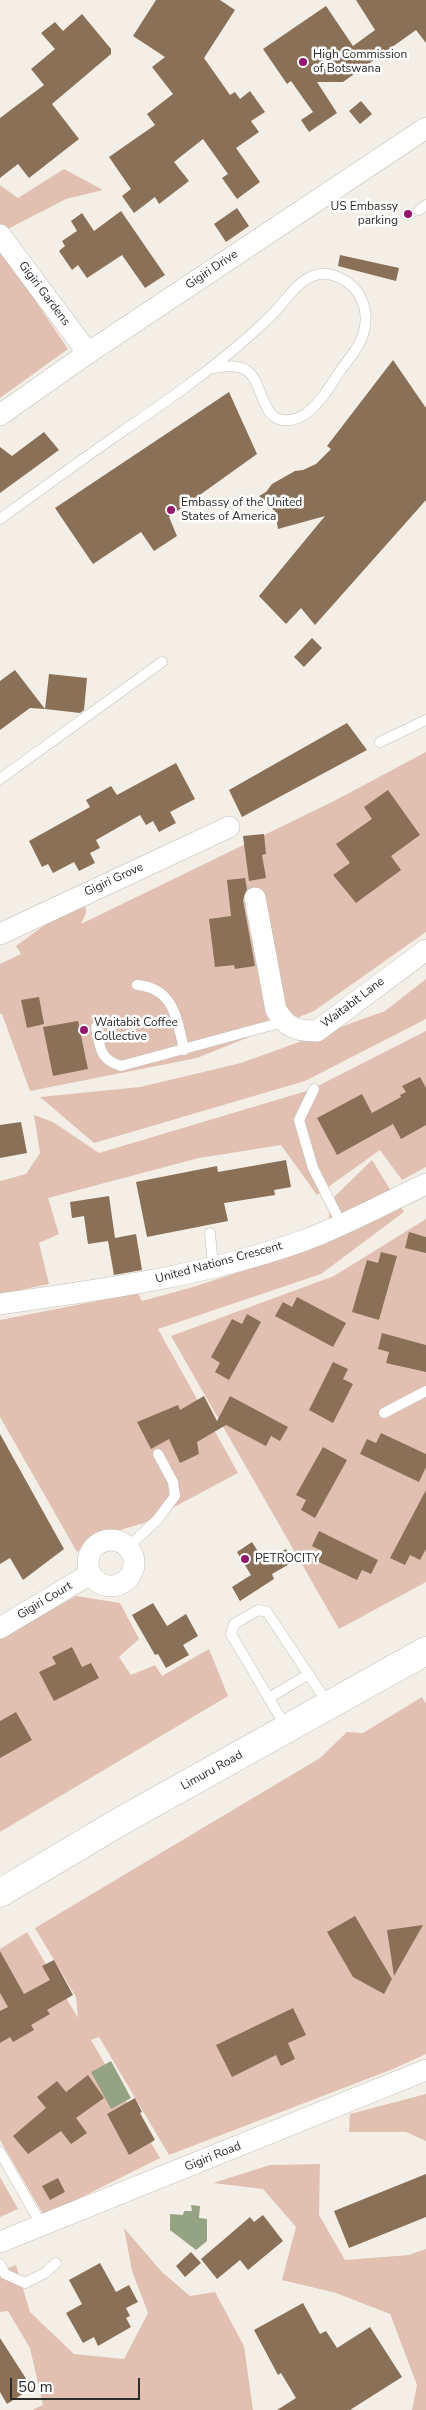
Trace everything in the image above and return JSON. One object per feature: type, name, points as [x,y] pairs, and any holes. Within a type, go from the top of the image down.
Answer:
[{"type":"main road","name":"Limuru Road","points":[[0,1893],[121,1821],[426,1651]]},
{"type":"street","name":"Gigiri Drive","points":[[0,414],[88,353],[426,128]]},
{"type":"street","name":"Gigiri Gardens","points":[[0,235],[88,353]]},
{"type":"street","name":"Gigiri Grove","points":[[0,934],[229,827]]},
{"type":"street","points":[[255,898],[276,1010],[283,1022]]},
{"type":"street","name":"Waitabit Lane","points":[[283,1022],[300,1031],[317,1030],[426,950]]},
{"type":"street","name":"United Nations Crescent","points":[[0,1304],[126,1286],[213,1266],[302,1241],[426,1184]]},
{"type":"street","points":[[102,1541],[122,1542],[128,1547],[134,1557],[135,1567],[131,1576],[124,1583],[115,1587],[105,1587],[96,1582],[90,1574],[87,1565],[89,1555],[94,1547],[102,1541]]},
{"type":"street","name":"Gigiri Court","points":[[0,1628],[90,1574]]},
{"type":"street","name":"Gigiri Road","points":[[0,2242],[426,2070]]},
{"type":"lane","points":[[0,520],[213,368],[279,308],[294,288],[310,276],[327,273],[338,277],[361,294],[364,306],[364,324],[361,340],[332,384],[314,406],[302,416],[290,420],[279,419],[267,410],[260,388],[246,370],[234,366],[213,368]]},
{"type":"lane","points":[[0,778],[162,662]]},
{"type":"lane","points":[[380,742],[426,720]]},
{"type":"lane","points":[[137,985],[151,986],[161,991],[176,1014],[184,1050]]},
{"type":"lane","points":[[96,1027],[102,1053],[110,1062],[121,1066],[283,1022]]},
{"type":"lane","points":[[314,1090],[298,1120],[313,1168],[341,1223]]},
{"type":"lane","points":[[210,1233],[213,1266]]},
{"type":"lane","points":[[384,1413],[426,1391]]},
{"type":"lane","points":[[128,1547],[157,1520],[175,1496],[173,1482],[158,1454]]},
{"type":"lane","points":[[287,1730],[231,1634],[234,1624],[258,1610],[268,1612],[330,1705]]},
{"type":"lane","points":[[268,1698],[309,1674]]},
{"type":"lane","points":[[0,2152],[42,2226]]},
{"type":"lane","points":[[0,2264],[4,2274],[25,2283],[45,2273],[56,2263]]},
{"type":"shaded area","points":[[64,169],[103,190],[66,199],[0,233],[0,185],[18,198]]},
{"type":"shaded area","points":[[0,248],[68,349],[0,398]]},
{"type":"shaded area","points":[[426,752],[426,932],[314,1011],[197,1058],[30,1091],[2,1014],[0,1014],[0,964],[21,954],[16,946],[50,921],[85,903],[86,913],[81,924],[334,801]]},
{"type":"shaded area","points":[[426,979],[426,1019],[305,1081],[94,1143],[40,1097],[140,1087],[241,1063],[385,1011]]},
{"type":"shaded area","points":[[426,1031],[426,1167],[402,1180],[380,1150],[317,1195],[281,1145],[199,1158],[48,1198],[59,1234],[39,1243],[49,1284],[0,1294],[0,1181],[26,1174],[40,1153],[34,1115],[53,1122],[99,1153],[310,1090]]},
{"type":"shaded area","points":[[372,1160],[404,1212],[321,1274],[158,1329],[238,1473],[144,1523],[93,1538],[77,1552],[0,1417],[0,1320],[138,1293],[142,1301],[193,1287],[328,1243],[330,1201]]},
{"type":"shaded area","points":[[426,1219],[426,1582],[339,1629],[171,1336],[334,1276]]},
{"type":"shaded area","points":[[76,1596],[120,1603],[139,1639],[119,1657],[131,1675],[155,1665],[162,1676],[209,1649],[228,1696],[0,1832],[0,1639]]},
{"type":"shaded area","points":[[422,1697],[426,1704],[426,2054],[393,2069],[169,2155],[99,2037],[91,2040],[160,2158],[44,2216],[0,2140],[0,1949],[27,1932],[78,2018],[76,1997],[35,1928],[320,1758],[347,1732],[363,1733]]},
{"type":"shaded area","points":[[111,2061],[131,2098],[111,2109],[91,2072]]},
{"type":"shaded area","points":[[426,2094],[426,2141],[406,2132],[349,2132],[350,2114]]},
{"type":"shaded area","points":[[320,2164],[319,2215],[345,2260],[409,2255],[426,2249],[426,2410],[412,2410],[417,2385],[390,2314],[336,2293],[282,2280],[296,2227],[263,2189],[213,2183],[270,2165]]},
{"type":"shaded area","points":[[0,2177],[18,2209],[0,2217]]},
{"type":"shaded area","points":[[191,2205],[200,2206],[199,2218],[207,2219],[207,2241],[196,2250],[170,2230],[170,2214],[183,2215],[184,2211],[192,2211]]},
{"type":"shaded area","points":[[124,2228],[162,2272],[190,2296],[215,2292],[244,2346],[253,2410],[32,2410],[43,2405],[30,2348],[8,2311],[0,2312],[0,2271],[16,2265],[30,2312],[74,2354],[124,2359],[148,2313],[132,2271]]},
{"type":"building","points":[[156,0],[220,0],[235,10],[204,58],[230,95],[235,92],[240,99],[250,91],[265,112],[251,121],[259,132],[236,148],[260,182],[237,199],[222,178],[228,174],[203,139],[174,162],[189,181],[159,204],[155,197],[134,213],[122,196],[131,189],[109,157],[155,125],[147,114],[173,94],[152,67],[165,57],[133,36]]},
{"type":"building","points":[[356,0],[426,0],[426,43],[416,30],[343,82],[317,82],[337,113],[309,132],[301,120],[313,112],[291,81],[287,84],[263,49],[326,6],[353,46],[375,30]]},
{"type":"building","points":[[82,14],[111,49],[111,54],[52,104],[79,139],[29,178],[18,164],[0,178],[0,118],[44,85],[31,69],[55,49],[41,33],[55,22],[63,31]]},
{"type":"building","points":[[361,101],[372,114],[360,124],[349,111]]},
{"type":"building","points":[[237,208],[249,226],[226,242],[214,224]]},
{"type":"building","points":[[121,211],[165,275],[145,288],[122,255],[87,278],[78,265],[72,270],[59,251],[65,246],[62,241],[77,231],[71,221],[82,213],[94,231]]},
{"type":"building","points":[[340,255],[399,268],[396,281],[338,266]]},
{"type":"building","points":[[393,360],[426,408],[426,500],[315,625],[301,608],[286,624],[259,596],[325,516],[278,529],[275,511],[259,496],[266,492],[272,484],[295,471],[303,470],[316,464],[331,449],[327,446]]},
{"type":"building","points":[[229,392],[257,454],[169,517],[177,536],[154,551],[141,532],[93,564],[55,508]]},
{"type":"building","points":[[44,432],[59,450],[0,493],[0,447],[12,456]]},
{"type":"building","points":[[312,638],[322,648],[304,667],[294,657]]},
{"type":"building","points":[[15,670],[45,709],[30,708],[0,730],[0,681]]},
{"type":"building","points":[[49,674],[87,678],[84,710],[80,713],[45,709]]},
{"type":"building","points":[[347,723],[367,750],[242,817],[229,790]]},
{"type":"building","points":[[176,763],[195,799],[170,812],[176,823],[159,832],[153,821],[146,825],[140,815],[96,840],[100,848],[90,853],[95,863],[79,871],[74,862],[53,873],[48,864],[42,867],[29,841],[90,807],[86,800],[111,786],[117,795]]},
{"type":"building","points":[[388,790],[420,835],[391,856],[401,870],[356,903],[333,875],[350,863],[336,844],[372,819],[364,807]]},
{"type":"building","points":[[264,834],[266,854],[262,855],[266,878],[249,881],[243,836]]},
{"type":"building","points":[[245,878],[247,889],[243,900],[255,966],[235,969],[234,965],[215,967],[209,919],[231,916],[227,880]]},
{"type":"building","points":[[39,997],[44,1024],[27,1028],[21,1000]]},
{"type":"building","points":[[78,1021],[88,1069],[53,1076],[43,1027]]},
{"type":"building","points":[[420,1077],[426,1088],[426,1125],[401,1139],[393,1124],[337,1155],[317,1118],[362,1094],[372,1113],[401,1097],[400,1095],[406,1092],[402,1086]]},
{"type":"building","points":[[21,1122],[27,1153],[0,1158],[0,1125]]},
{"type":"building","points":[[286,1160],[291,1187],[274,1190],[275,1195],[224,1203],[228,1221],[147,1237],[136,1182],[217,1166],[218,1172]]},
{"type":"building","points":[[109,1196],[115,1238],[136,1234],[142,1270],[114,1275],[108,1241],[88,1244],[84,1216],[72,1218],[70,1202]]},
{"type":"building","points":[[409,1232],[426,1237],[426,1253],[405,1248]]},
{"type":"building","points":[[381,1252],[397,1256],[379,1320],[352,1312],[367,1260],[378,1263]]},
{"type":"building","points":[[297,1297],[346,1323],[333,1347],[275,1316],[283,1302],[292,1307]]},
{"type":"building","points":[[247,1314],[261,1322],[229,1380],[215,1372],[220,1363],[211,1357],[232,1319],[242,1324]]},
{"type":"building","points":[[382,1333],[426,1345],[426,1372],[386,1363],[389,1352],[378,1349]]},
{"type":"building","points":[[333,1362],[348,1369],[343,1379],[353,1384],[333,1423],[309,1410]]},
{"type":"building","points":[[204,1396],[217,1421],[230,1396],[288,1427],[280,1441],[271,1436],[266,1446],[226,1425],[197,1442],[199,1454],[180,1463],[169,1439],[151,1449],[137,1422],[178,1405],[180,1410]]},
{"type":"building","points":[[381,1433],[426,1454],[426,1467],[419,1482],[360,1454],[367,1439],[376,1443]]},
{"type":"building","points":[[0,1434],[64,1549],[23,1580],[10,1558],[0,1564]]},
{"type":"building","points":[[323,1447],[347,1460],[315,1518],[301,1510],[306,1500],[296,1495]]},
{"type":"building","points":[[426,1490],[426,1549],[420,1560],[410,1555],[405,1565],[390,1558]]},
{"type":"building","points":[[319,1531],[378,1560],[371,1574],[362,1570],[357,1580],[317,1561],[322,1551],[312,1546]]},
{"type":"building","points":[[252,1542],[264,1561],[286,1549],[293,1562],[272,1574],[274,1579],[240,1601],[232,1587],[251,1575],[237,1552]]},
{"type":"building","points":[[153,1603],[167,1626],[186,1614],[198,1636],[183,1645],[189,1655],[166,1668],[158,1654],[155,1655],[132,1615]]},
{"type":"building","points":[[72,1647],[82,1667],[91,1663],[99,1678],[54,1701],[39,1672],[56,1664],[52,1657]]},
{"type":"building","points":[[16,1712],[32,1740],[0,1758],[0,1721]]},
{"type":"building","points":[[355,1916],[392,1979],[384,1994],[353,1977],[327,1932]]},
{"type":"building","points":[[423,1925],[394,1976],[387,1930]]},
{"type":"building","points":[[0,1951],[24,1994],[50,1980],[42,1966],[54,1960],[73,1995],[47,2010],[50,2014],[31,2025],[34,2030],[13,2042],[10,2037],[0,2043],[0,2011],[8,2007],[0,1993]]},
{"type":"building","points":[[293,2008],[306,2035],[288,2043],[295,2059],[281,2066],[276,2055],[232,2077],[216,2045]]},
{"type":"building","points":[[88,2075],[104,2098],[76,2118],[87,2133],[71,2144],[61,2131],[28,2154],[13,2136],[46,2108],[37,2097],[57,2081],[66,2092]]},
{"type":"building","points":[[135,2098],[142,2112],[140,2113],[155,2140],[129,2155],[107,2114]]},
{"type":"building","points":[[426,2174],[426,2217],[349,2248],[334,2211]]},
{"type":"building","points":[[58,2178],[65,2192],[50,2200],[42,2186]]},
{"type":"building","points":[[263,2215],[283,2241],[248,2270],[240,2260],[217,2279],[201,2259],[250,2217],[254,2222]]},
{"type":"building","points":[[191,2252],[201,2263],[185,2277],[176,2266]]},
{"type":"building","points":[[100,2263],[116,2292],[129,2285],[138,2302],[126,2308],[130,2316],[126,2318],[131,2327],[98,2346],[94,2337],[83,2343],[66,2313],[82,2304],[69,2280]]},
{"type":"building","points":[[303,2303],[320,2334],[326,2331],[337,2348],[370,2327],[402,2377],[350,2410],[277,2410],[296,2398],[281,2373],[278,2375],[254,2330]]},
{"type":"building","points":[[0,2338],[32,2388],[7,2404],[0,2392]]},
{"type":"place","name":"High Commission of Botswana","points":[[303,62]]},
{"type":"place","name":"US Embassy parking","points":[[408,214]]},
{"type":"place","name":"Embassy of the United States of America","points":[[171,510]]},
{"type":"place","name":"Waitabit Coffee Collective","points":[[84,1030]]},
{"type":"place","name":"PETROCITY","points":[[245,1559]]}]
